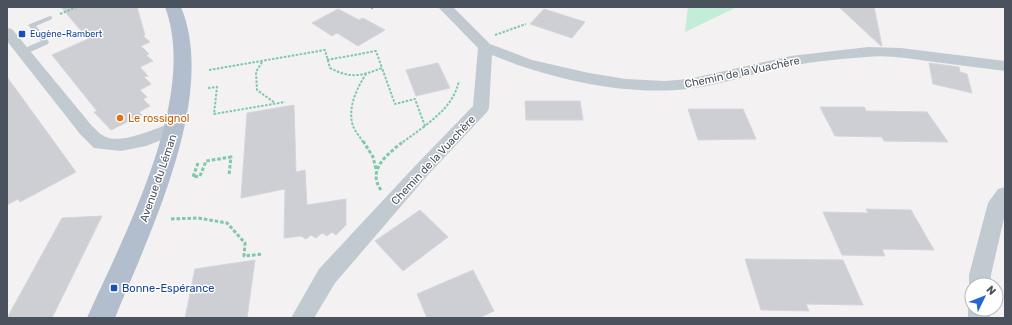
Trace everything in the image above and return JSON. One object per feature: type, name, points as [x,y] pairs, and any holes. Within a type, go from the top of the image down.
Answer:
[{"type":"main road","name":"Avenue du Léman","points":[[101,318],[147,212],[175,128],[180,100],[182,73],[179,22],[173,7]]},
{"type":"street","points":[[445,7],[484,47]]},
{"type":"street","points":[[7,32],[86,130],[100,143],[121,145],[140,142],[175,128]]},
{"type":"street","name":"Chemin de la Vuachère","points":[[302,318],[327,276],[481,108],[484,47],[528,64],[589,78],[626,84],[665,86],[689,84],[730,76],[791,61],[868,52],[901,53],[1005,66]]},
{"type":"street","points":[[980,277],[998,203],[1005,194]]},
{"type":"lane","points":[[23,52],[46,42],[32,25],[50,18]]},
{"type":"path","points":[[69,7],[71,9],[76,7]]},
{"type":"path","points":[[61,13],[76,7]]},
{"type":"path","points":[[484,47],[493,44],[487,38],[526,24]]},
{"type":"path","points":[[210,70],[326,50],[330,68],[343,76],[356,77],[382,68]]},
{"type":"path","points":[[327,60],[376,51],[395,104],[415,99],[425,126]]},
{"type":"path","points":[[262,62],[256,68],[254,76],[257,90],[276,103]]},
{"type":"path","points":[[366,74],[358,85],[351,104],[352,125],[376,161],[376,183],[383,192],[396,199]]},
{"type":"path","points":[[376,169],[394,149],[448,107],[457,92],[459,81]]},
{"type":"path","points":[[208,88],[217,87],[214,114],[285,102]]},
{"type":"path","points":[[198,163],[193,177],[200,176],[206,161],[231,156],[229,175]]},
{"type":"path","points":[[171,219],[198,218],[227,223],[245,243],[244,256],[263,254]]},
{"type":"green space","points":[[688,7],[737,7],[685,32]]},
{"type":"building","points":[[61,7],[137,7],[145,35],[143,36],[150,42],[141,46],[149,54],[146,55],[153,61],[140,67],[148,76],[144,77],[151,84],[140,90],[147,97],[143,99],[150,106],[139,112],[142,115],[111,130],[94,112],[97,111],[52,55],[88,39]]},
{"type":"building","points":[[839,7],[874,7],[882,46],[881,46]]},
{"type":"building","points":[[338,9],[359,20],[363,18],[385,30],[358,46],[337,33],[332,36],[312,23]]},
{"type":"building","points":[[544,9],[585,22],[572,38],[530,24]]},
{"type":"building","points":[[438,63],[450,88],[416,96],[406,70]]},
{"type":"building","points":[[929,63],[959,67],[960,72],[967,74],[972,93],[933,84]]},
{"type":"building","points":[[7,77],[76,172],[20,202],[18,199],[7,205]]},
{"type":"building","points":[[525,101],[580,101],[583,120],[526,120]]},
{"type":"building","points":[[294,105],[296,172],[305,170],[307,205],[346,199],[346,225],[336,235],[332,232],[327,236],[322,233],[316,238],[311,235],[306,239],[301,236],[284,238],[285,189],[241,198],[247,113]]},
{"type":"building","points":[[820,107],[864,107],[866,111],[927,112],[948,142],[884,141],[882,137],[835,136]]},
{"type":"building","points":[[688,109],[743,109],[756,139],[698,140]]},
{"type":"building","points":[[866,209],[911,210],[934,250],[882,249],[885,256],[842,255],[823,212],[868,213]]},
{"type":"building","points":[[420,210],[448,237],[403,271],[375,241]]},
{"type":"building","points":[[102,216],[52,318],[7,318],[62,218]]},
{"type":"building","points":[[745,259],[843,260],[863,305],[806,304],[809,311],[761,310]]},
{"type":"building","points":[[255,260],[247,318],[185,318],[195,269]]},
{"type":"building","points":[[473,270],[494,311],[479,318],[427,318],[417,294]]},
{"type":"place","name":"Eugène-Rambert","points":[[22,34]]},
{"type":"place","name":"Le rossignol","points":[[120,118]]},
{"type":"place","name":"Bonne-Espérance","points":[[114,288]]}]
